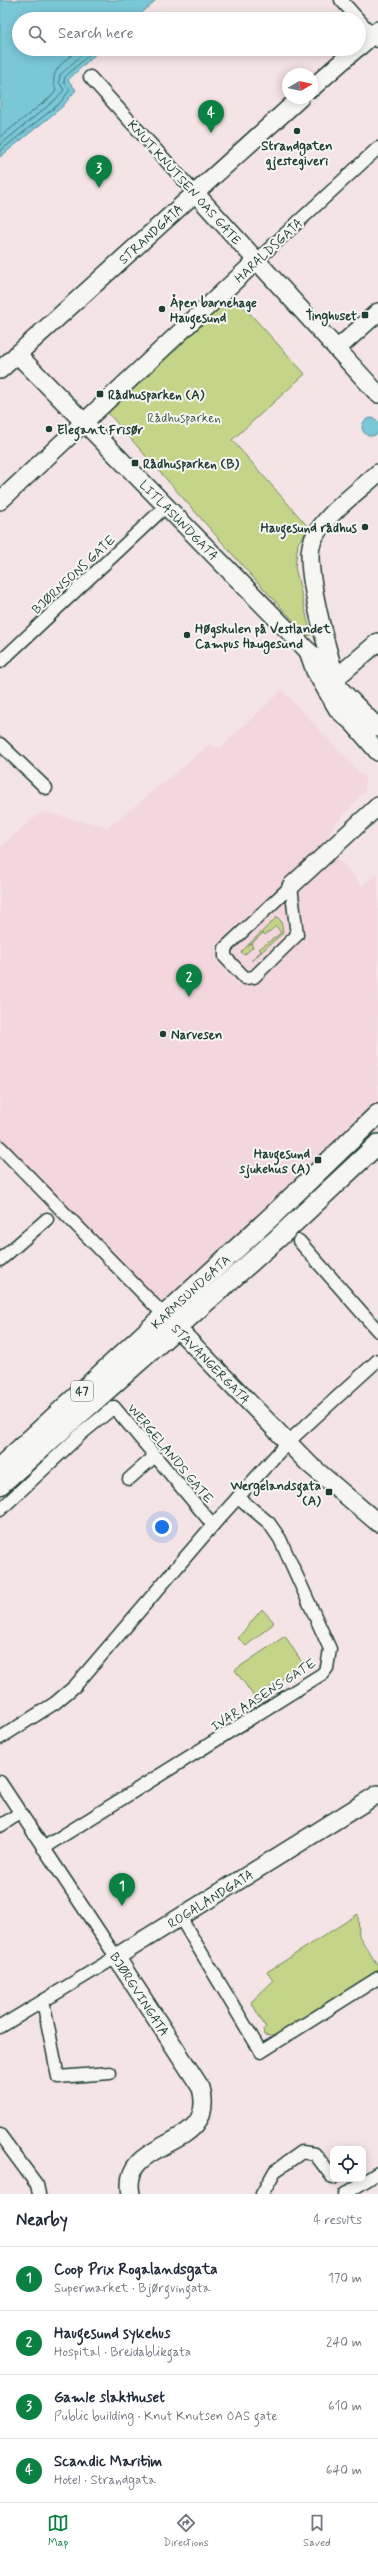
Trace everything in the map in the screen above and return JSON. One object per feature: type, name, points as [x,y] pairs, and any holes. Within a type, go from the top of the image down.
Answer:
[{"type":"main road","name":"KARMSUNDGATA","points":[[0,1485],[170,1321],[273,1215],[378,1114]]},
{"type":"main road","name":"KARMSUNDGATA","points":[[0,1467],[170,1321],[283,1233],[378,1144]]},
{"type":"street","points":[[341,0],[351,12]]},
{"type":"street","points":[[366,27],[376,36],[366,42]]},
{"type":"street","points":[[318,83],[348,56]]},
{"type":"street","name":"KNUT KNUTSEN OAS GATE","points":[[90,77],[378,394]]},
{"type":"street","name":"STRANDGATA","points":[[0,370],[196,194],[294,104]]},
{"type":"street","name":"HARALDSGATA","points":[[0,501],[378,148]]},
{"type":"street","points":[[337,349],[378,312]]},
{"type":"street","name":"LITLASUNDGATA","points":[[17,354],[165,507],[336,679],[378,728]]},
{"type":"street","points":[[378,472],[326,521],[311,546],[310,566],[336,679],[378,642]]},
{"type":"street","name":"BJØRNSONS GATE","points":[[0,662],[165,507]]},
{"type":"street","name":"LITLASUNDGATA","points":[[308,651],[315,671],[338,710],[353,723],[378,752]]},
{"type":"street","name":"LITLASUNDGATA","points":[[336,679],[344,707],[353,723]]},
{"type":"street","points":[[0,744],[46,788]]},
{"type":"street","points":[[291,886],[297,935],[254,977],[245,978],[225,957],[225,948],[291,886],[378,806]]},
{"type":"street","name":"STAVANGERGATA","points":[[0,1147],[337,1491],[378,1524]]},
{"type":"street","points":[[0,1260],[47,1218]]},
{"type":"street","points":[[299,1240],[378,1331]]},
{"type":"street","name":"WERGELANDS GATE","points":[[0,1738],[55,1703],[75,1686],[213,1525],[288,1442],[378,1360]]},
{"type":"street","name":"WERGELANDS GATE","points":[[0,1510],[80,1434],[114,1407],[213,1525]]},
{"type":"street","points":[[129,1479],[155,1456]]},
{"type":"street","name":"IVAR AASENS GATE","points":[[43,1848],[316,1678],[327,1668],[330,1649],[280,1539],[269,1523],[238,1497]]},
{"type":"street","name":"BJØRGVINGATA","points":[[0,1782],[201,2088],[204,2106],[196,2124],[185,2133],[136,2162],[131,2172],[128,2184],[131,2194]]},
{"type":"street","name":"ROGALANDGATA","points":[[0,2027],[116,1957],[378,1794]]},
{"type":"street","points":[[0,1826],[20,1813]]},
{"type":"street","points":[[180,1917],[261,2052],[378,1978]]},
{"type":"street","points":[[43,2001],[58,2077],[110,2073]]},
{"type":"street","points":[[0,2135],[37,2185],[39,2194]]},
{"type":"street","points":[[262,2194],[275,2171],[302,2152],[315,2154],[330,2174]]},
{"type":"street","points":[[336,2182],[344,2194],[378,2173]]},
{"type":"shaded area","points":[[282,690],[365,778],[365,791],[330,830],[327,845],[362,886],[378,873],[378,1109],[164,1308],[0,1137],[0,847],[41,812],[109,827],[209,745],[220,748]]},
{"type":"green space","name":"Rådhusparken","points":[[233,295],[305,374],[232,440],[309,528],[298,543],[295,567],[311,635],[308,636],[249,573],[108,413]]},
{"type":"green space","points":[[277,917],[281,921],[283,933],[251,961],[261,951],[259,949],[281,933],[276,926],[265,935],[263,933],[251,944],[253,947],[244,955],[241,952]]},
{"type":"green space","points":[[262,1609],[273,1621],[273,1624],[246,1646],[238,1638]]},
{"type":"green space","points":[[285,1636],[303,1664],[255,1698],[235,1670]]},
{"type":"green space","points":[[358,1914],[359,1936],[378,1966],[378,1974],[279,2037],[264,2035],[263,2030],[266,2028],[251,2002],[273,1981],[267,1972]]},
{"type":"water","points":[[0,0],[156,0],[143,12],[12,12],[12,56],[94,56],[68,80],[76,90],[62,107],[0,157]]},
{"type":"water","points":[[367,418],[375,418],[378,420],[378,434],[375,436],[367,436],[364,434],[362,431],[362,423],[364,420]]},
{"type":"place","name":"Strandgaten gjestegiveri","points":[[297,131]]},
{"type":"place","name":"Scandic Maritim","points":[[211,133]]},
{"type":"place","name":"Gamle slakthuset","points":[[99,188]]},
{"type":"place","name":"Åpen barnehage Haugesund","points":[[162,309]]},
{"type":"place","name":"Tinghuset","points":[[365,315]]},
{"type":"place","name":"Rådhusparken (A)","points":[[100,394]]},
{"type":"place","name":"Elegant Frisør","points":[[49,429]]},
{"type":"place","name":"Rådhusparken (B)","points":[[135,463]]},
{"type":"place","name":"Haugesund rådhus","points":[[365,527]]},
{"type":"place","name":"Høgskulen på Vestlandet Campus Haugesund","points":[[187,635]]},
{"type":"place","name":"Haugesund sykehus","points":[[189,997]]},
{"type":"place","name":"Narvesen","points":[[163,1034]]},
{"type":"place","name":"Haugesund sjukehus (A)","points":[[318,1160]]},
{"type":"place","name":"Wergelandsgata (A)","points":[[329,1492]]},
{"type":"place","name":"Coop Prix Rogalandsgata","points":[[122,1906]]}]
